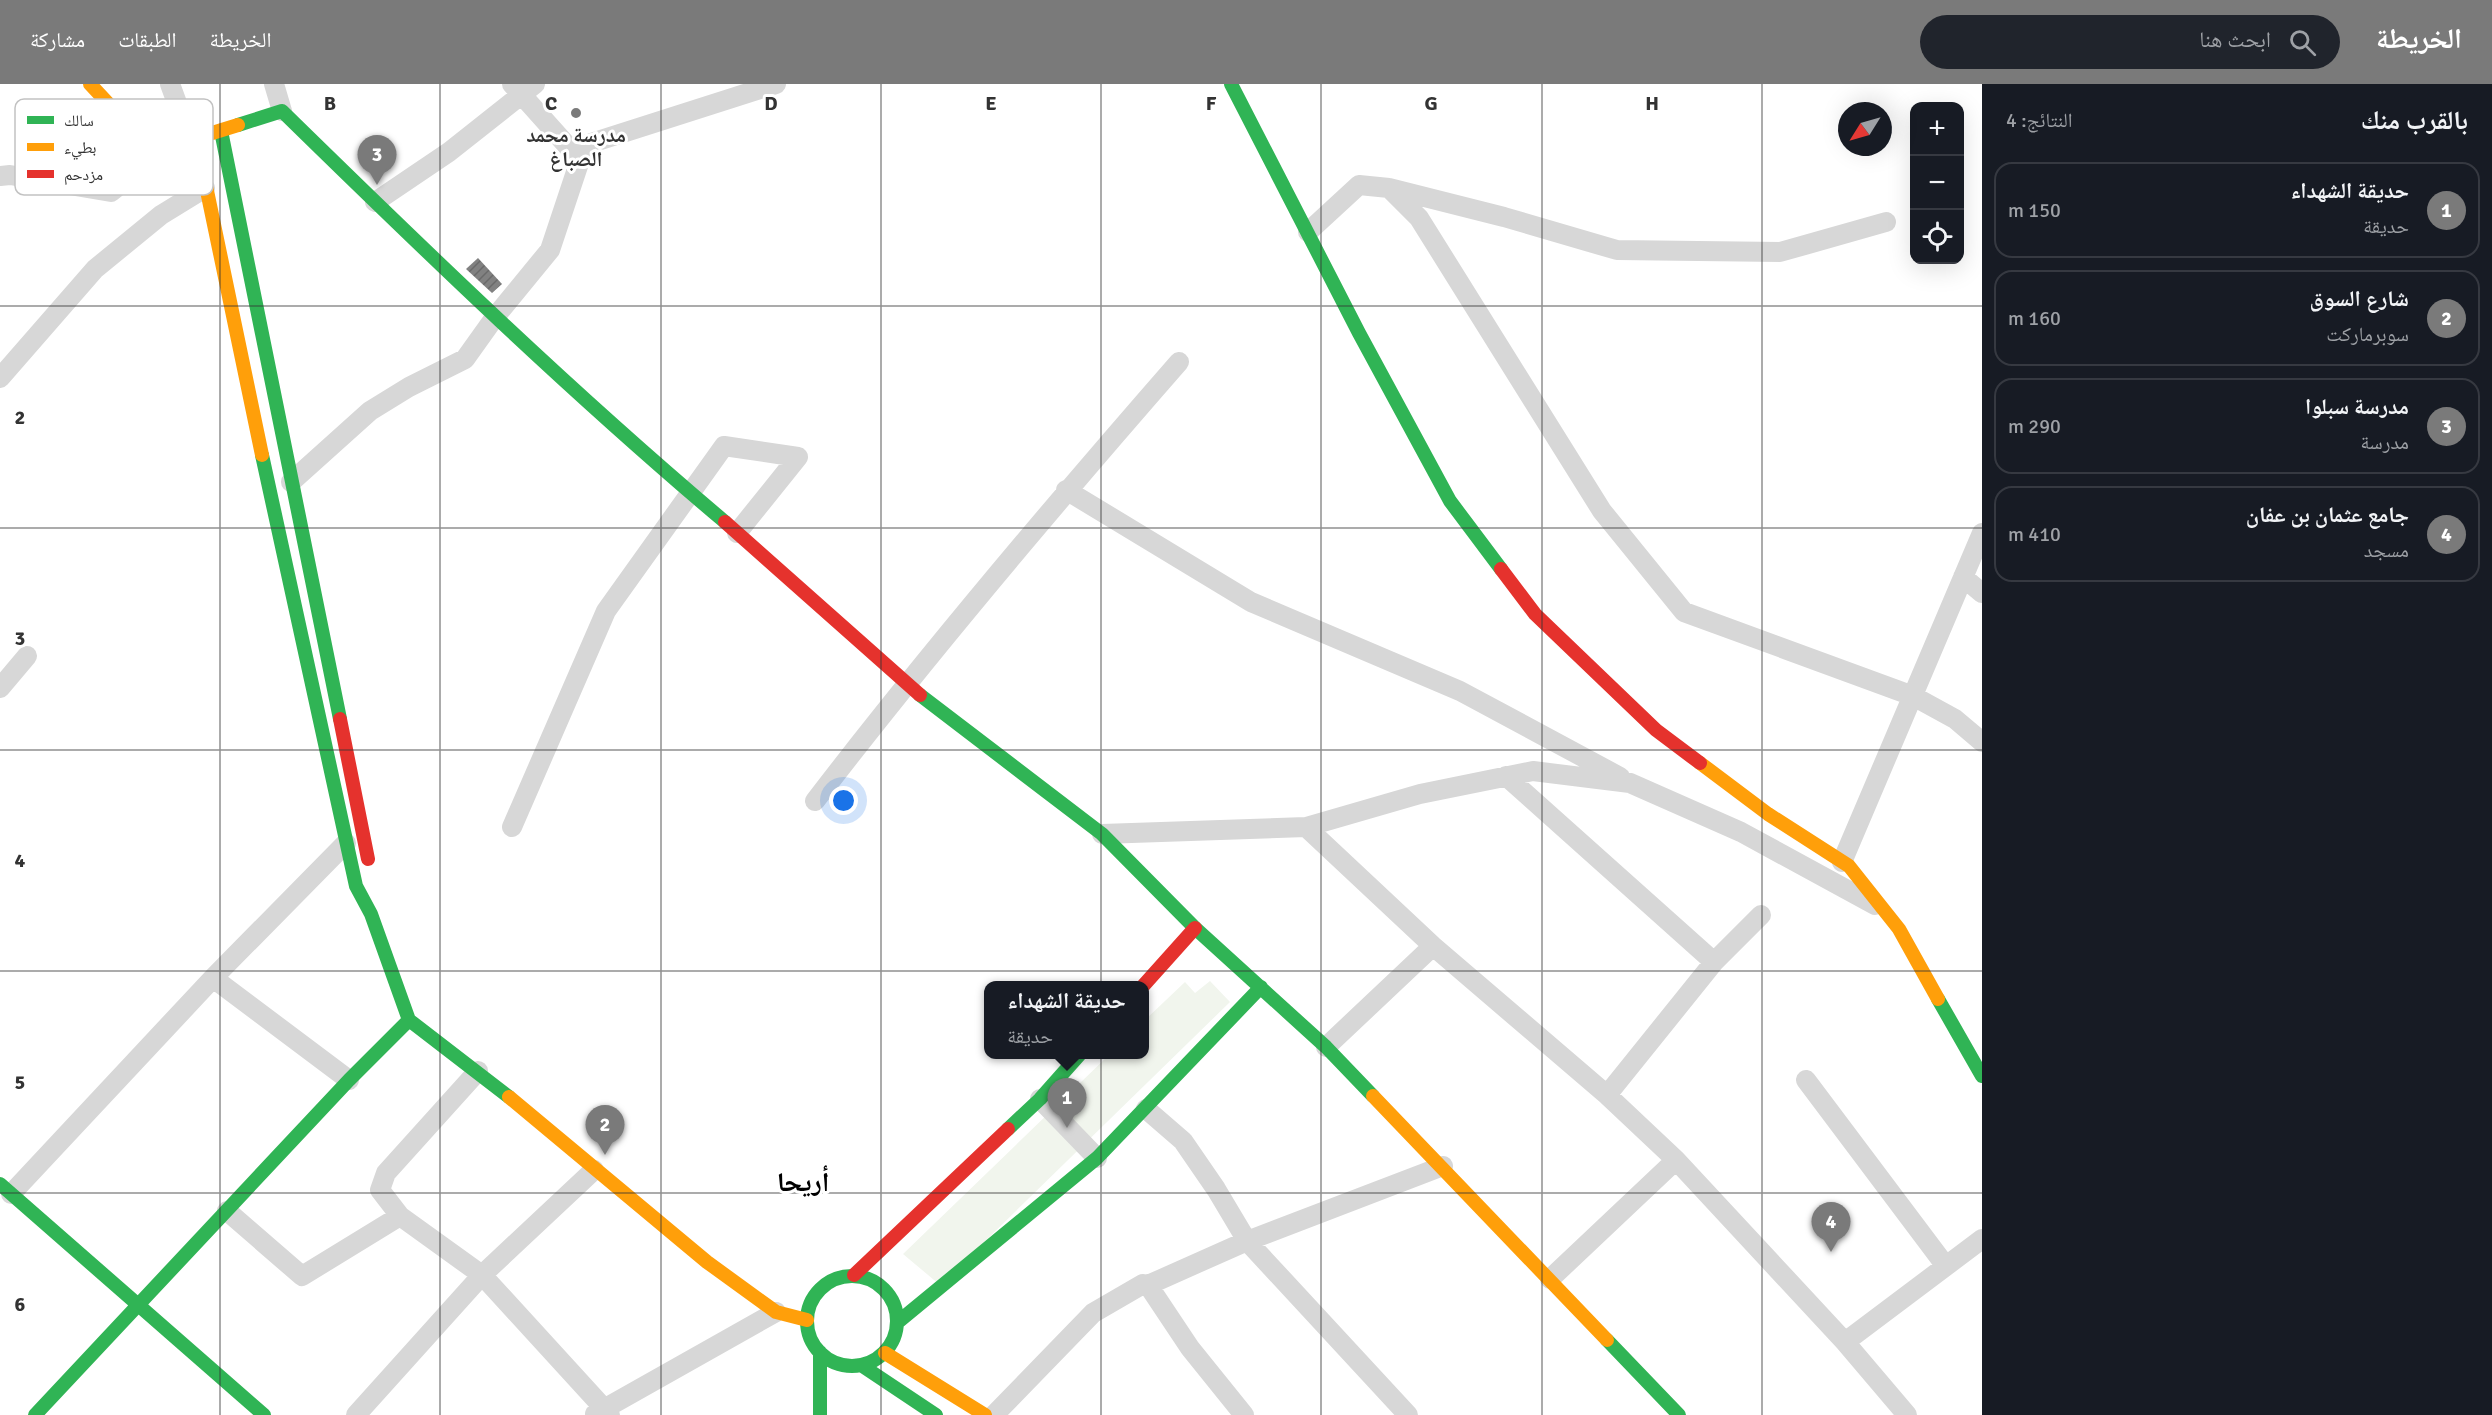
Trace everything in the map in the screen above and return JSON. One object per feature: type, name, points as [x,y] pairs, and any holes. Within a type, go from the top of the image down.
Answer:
[{"type":"main road","points":[[90,84],[104,99]]},
{"type":"main road","points":[[1231,84],[1359,333],[1450,501],[1535,614],[1656,730],[1768,814],[1849,867],[1899,929],[1982,1076]]},
{"type":"main road","points":[[213,133],[282,111],[495,317],[646,456],[737,533],[905,684],[1102,834],[1196,928],[1326,1047],[1443,1166],[1679,1415]]},
{"type":"main road","points":[[221,131],[372,878],[371,914]]},
{"type":"main road","points":[[207,195],[356,886],[371,914],[409,1020],[478,1071],[707,1262],[776,1312],[807,1320]]},
{"type":"main road","points":[[1148,981],[1196,928]]},
{"type":"main road","points":[[898,1322],[1097,1158],[1261,987]]},
{"type":"main road","points":[[35,1415],[349,1080],[409,1020]]},
{"type":"main road","points":[[854,1275],[1040,1099],[1076,1059]]},
{"type":"main road","points":[[6,1189],[264,1415]]},
{"type":"main road","points":[[854,1275],[868,1278],[890,1295],[896,1308],[898,1322],[896,1335],[885,1353],[861,1365],[841,1365],[827,1359],[809,1335],[807,1320],[809,1306],[821,1288],[840,1277],[854,1275]]},
{"type":"main road","points":[[820,1352],[820,1415]]},
{"type":"main road","points":[[885,1353],[985,1415]]},
{"type":"main road","points":[[861,1365],[936,1415]]},
{"type":"street","points":[[170,84],[176,99]]},
{"type":"street","points":[[274,84],[282,111]]},
{"type":"street","points":[[291,482],[370,411],[409,387],[465,360],[495,317],[550,250],[585,145],[776,84]]},
{"type":"street","points":[[375,202],[448,152],[522,87],[580,160]]},
{"type":"street","points":[[0,176],[15,177]]},
{"type":"street","points":[[1308,232],[1359,185],[1389,188],[1617,250],[1780,252],[1886,222]]},
{"type":"street","points":[[1389,188],[1419,219],[1602,511],[1684,612],[1913,696],[1955,718],[1982,742]]},
{"type":"street","points":[[0,378],[95,269],[161,215],[194,195]]},
{"type":"street","points":[[815,801],[905,684],[1066,490],[1179,362]]},
{"type":"street","points":[[512,827],[606,611],[724,446],[798,457],[737,533]]},
{"type":"street","points":[[1066,490],[1251,602],[1460,691],[1630,783],[1741,832],[1883,909]]},
{"type":"street","points":[[1842,862],[1982,533]]},
{"type":"street","points":[[1963,577],[1982,593]]},
{"type":"street","points":[[0,688],[27,656]]},
{"type":"street","points":[[1102,834],[1306,827],[1420,794],[1533,771],[1630,783]]},
{"type":"street","points":[[1506,776],[1714,962]]},
{"type":"street","points":[[1306,827],[1433,946],[1606,1095],[1676,1160],[1845,1342],[1907,1415]]},
{"type":"street","points":[[6,1189],[346,843]]},
{"type":"street","points":[[1606,1095],[1714,962],[1761,915]]},
{"type":"street","points":[[1326,1047],[1433,946]]},
{"type":"street","points":[[213,978],[349,1080]]},
{"type":"street","points":[[478,1071],[386,1173],[380,1190],[400,1216],[482,1275],[603,1413],[776,1312]]},
{"type":"street","points":[[1806,1080],[1945,1265]]},
{"type":"street","points":[[1040,1099],[1097,1158]]},
{"type":"street","points":[[1146,1109],[1183,1142],[1216,1189],[1247,1241],[1408,1415]]},
{"type":"street","points":[[1550,1279],[1676,1160]]},
{"type":"street","points":[[994,1415],[1093,1313],[1143,1284],[1148,1284],[1247,1241],[1443,1166]]},
{"type":"street","points":[[356,1415],[482,1275],[594,1170]]},
{"type":"street","points":[[227,1211],[302,1276],[400,1216]]},
{"type":"street","points":[[1845,1342],[1982,1239]]},
{"type":"street","points":[[1148,1284],[1190,1348],[1244,1415]]},
{"type":"shaded area","points":[[1210,981],[1230,1002],[940,1285],[903,1254],[1105,1059],[1149,1059],[1149,1016],[1185,982],[1195,993]]},
{"type":"building","points":[[478,258],[502,284],[492,293],[466,269]]},
{"type":"traffic: fast","points":[[1231,84],[1359,333],[1450,501],[1501,569]]},
{"type":"traffic: fast","points":[[238,125],[282,111],[555,372],[725,522]]},
{"type":"traffic: fast","points":[[221,131],[340,719]]},
{"type":"traffic: fast","points":[[262,455],[356,886],[371,914],[409,1020],[509,1097]]},
{"type":"traffic: fast","points":[[920,695],[1102,834],[1195,928],[1326,1047],[1373,1096]]},
{"type":"traffic: fast","points":[[898,1322],[1097,1158],[1261,987]]},
{"type":"traffic: fast","points":[[1938,999],[1982,1076]]},
{"type":"traffic: fast","points":[[35,1415],[349,1080],[409,1020]]},
{"type":"traffic: fast","points":[[1008,1129],[1040,1099],[1076,1059]]},
{"type":"traffic: fast","points":[[0,1184],[264,1415]]},
{"type":"traffic: fast","points":[[852,1276],[869,1279],[884,1289],[894,1304],[897,1321],[894,1338],[884,1353],[869,1363],[852,1366],[835,1363],[820,1353],[810,1338],[807,1321],[810,1304],[820,1289],[835,1279],[852,1276]]},
{"type":"traffic: fast","points":[[1607,1340],[1679,1415]]},
{"type":"traffic: fast","points":[[820,1352],[820,1415]]},
{"type":"traffic: fast","points":[[861,1365],[936,1415]]},
{"type":"traffic: slow","points":[[90,84],[104,99]]},
{"type":"traffic: slow","points":[[213,133],[238,125]]},
{"type":"traffic: slow","points":[[208,195],[262,455]]},
{"type":"traffic: slow","points":[[1700,763],[1768,814],[1849,866],[1899,929],[1938,999]]},
{"type":"traffic: slow","points":[[1373,1096],[1607,1340]]},
{"type":"traffic: slow","points":[[509,1097],[707,1262],[776,1312],[807,1320]]},
{"type":"traffic: slow","points":[[885,1353],[985,1415]]},
{"type":"traffic: jam","points":[[725,522],[920,695]]},
{"type":"traffic: jam","points":[[1501,569],[1535,614],[1656,730],[1700,763]]},
{"type":"traffic: jam","points":[[340,719],[368,859]]},
{"type":"traffic: jam","points":[[1147,981],[1195,928]]},
{"type":"traffic: jam","points":[[854,1275],[1008,1129]]},
{"type":"place","name":"مدرسة محمد الصباغ","points":[[576,113]]},
{"type":"place","name":"مدرسة سبلوا","points":[[377,185]]},
{"type":"place","name":"حديقة الشهداء","points":[[1067,1128]]},
{"type":"place","name":"شارع السوق","points":[[605,1155]]},
{"type":"place","name":"جامع عثمان بن عفان","points":[[1831,1252]]},
{"type":"district","name":"أريحا","points":[[803,1182]]}]
